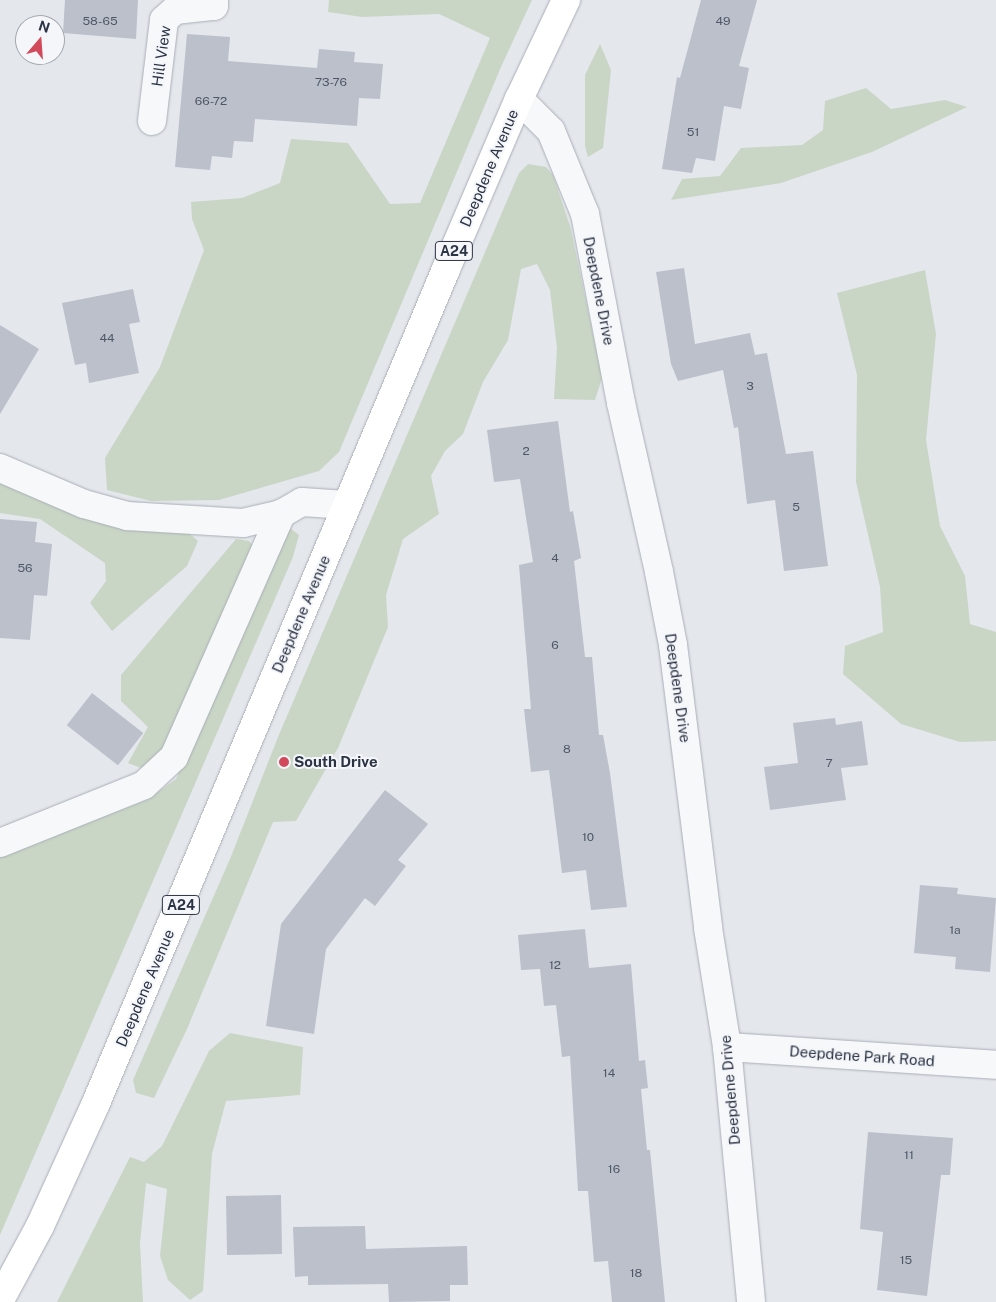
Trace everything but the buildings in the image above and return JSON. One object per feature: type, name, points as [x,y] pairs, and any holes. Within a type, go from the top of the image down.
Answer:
[{"type":"highway","name":"Deepdene Avenue","points":[[0,1300],[40,1226],[96,1103],[518,99],[566,0]]},
{"type":"street","name":"Hill View","points":[[152,121],[164,20],[175,10],[214,6],[214,0]]},
{"type":"street","name":"Deepdene Drive","points":[[518,99],[551,131],[584,214],[673,645],[708,928],[727,1047],[751,1302]]},
{"type":"street","points":[[0,468],[84,504],[127,516],[243,523],[281,514],[302,502],[347,505]]},
{"type":"street","points":[[0,842],[144,785],[174,757],[281,514]]},
{"type":"street","name":"Deepdene Park Road","points":[[727,1047],[996,1065]]},
{"type":"green space","points":[[329,0],[532,0],[501,67],[339,452],[319,471],[219,500],[151,501],[107,490],[105,458],[160,367],[204,250],[192,219],[191,202],[242,198],[280,183],[291,139],[348,143],[390,204],[420,203],[490,38],[439,14],[362,17],[328,12]]},
{"type":"green space","points":[[600,44],[611,70],[603,148],[588,157],[585,146],[585,75]]},
{"type":"green space","points":[[866,88],[891,109],[945,100],[967,107],[872,152],[781,183],[671,200],[682,179],[720,176],[741,148],[802,145],[823,130],[825,101]]},
{"type":"green space","points":[[528,164],[546,167],[553,175],[571,229],[602,378],[595,400],[554,399],[557,348],[550,290],[537,264],[521,269],[508,340],[483,382],[463,434],[445,451],[431,476],[439,514],[403,539],[386,595],[388,627],[338,748],[296,821],[273,822],[187,1029],[154,1098],[136,1093],[133,1080],[230,859],[278,737],[509,196],[519,173]]},
{"type":"green space","points":[[925,270],[936,334],[926,440],[940,526],[965,576],[970,624],[996,632],[996,741],[960,742],[901,724],[843,674],[845,646],[883,632],[880,587],[856,482],[857,375],[837,293]]},
{"type":"green space","points":[[0,476],[181,526],[198,541],[187,566],[112,631],[90,603],[106,581],[105,563],[40,519],[0,513]]},
{"type":"green space","points":[[290,528],[299,535],[293,557],[0,1235],[0,857],[147,800],[176,779],[281,540]]},
{"type":"green space","points":[[236,539],[249,541],[255,548],[165,753],[141,768],[128,763],[148,727],[121,701],[121,675]]},
{"type":"green space","points":[[230,1033],[303,1047],[300,1095],[226,1101],[212,1154],[203,1291],[190,1300],[168,1280],[160,1256],[167,1189],[146,1183],[140,1243],[143,1302],[57,1302],[130,1157],[144,1162],[162,1146],[209,1051]]},
{"type":"place","name":"South Drive","points":[[284,762]]}]
